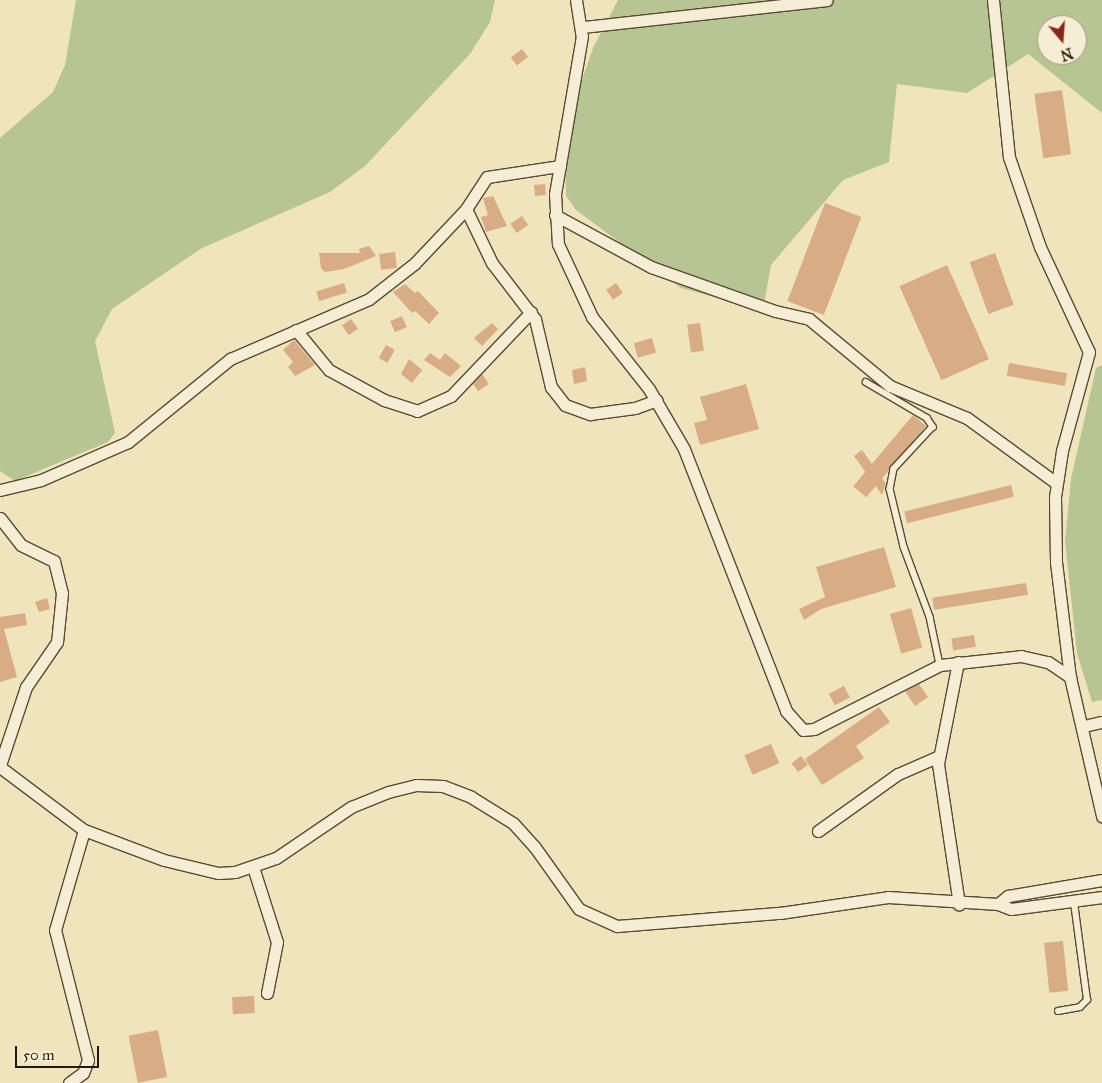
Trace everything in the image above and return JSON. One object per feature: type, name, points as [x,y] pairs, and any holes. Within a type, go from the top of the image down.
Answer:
[{"type":"street","points":[[576,0],[583,26],[560,166],[555,215],[558,244],[580,296],[657,400],[684,449],[753,630],[786,711],[796,725],[803,730],[824,726],[872,696],[940,665],[1021,656],[1048,662],[1070,677]]},
{"type":"street","points":[[583,26],[827,0]]},
{"type":"street","points":[[993,0],[1009,157],[1040,246],[1089,352],[1056,482],[1056,562],[1070,677],[1084,726],[1102,816]]},
{"type":"street","points":[[0,490],[41,480],[128,442],[230,359],[296,330],[355,308],[390,285],[466,209],[490,176],[560,166]]},
{"type":"street","points":[[466,209],[492,263],[531,312],[551,387],[564,405],[590,414],[635,408],[657,400]]},
{"type":"street","points":[[555,215],[652,266],[775,311],[809,319],[890,386],[967,418],[1056,482]]},
{"type":"street","points":[[296,330],[329,370],[384,400],[416,411],[451,396],[531,312]]},
{"type":"street","points":[[0,518],[21,545],[54,561],[62,593],[57,642],[29,680],[0,766],[84,830],[200,871],[236,872],[253,867],[276,858],[351,807],[407,786],[429,784],[471,797],[513,823],[534,846],[578,909],[617,926],[689,923],[888,897],[959,904],[998,904],[1011,909],[1074,903],[1102,897]]},
{"type":"street","points":[[958,662],[939,756],[939,785],[959,904]]},
{"type":"street","points":[[1084,726],[1102,722]]},
{"type":"street","points":[[818,831],[898,774],[939,756]]},
{"type":"street","points":[[69,1083],[83,1073],[88,1060],[55,930],[84,830]]},
{"type":"street","points":[[253,867],[277,942],[267,993]]},
{"type":"street","points":[[998,904],[1008,896],[1102,880]]},
{"type":"lane","points":[[866,382],[927,418],[933,427],[894,469],[890,489],[904,547],[930,616],[940,665]]},
{"type":"lane","points":[[1058,1011],[1080,1007],[1087,1000],[1074,903]]},
{"type":"green space","points":[[76,0],[495,0],[490,22],[470,54],[365,166],[330,192],[202,248],[112,309],[95,341],[115,433],[108,442],[15,481],[0,471],[0,138],[53,92],[65,65]]},
{"type":"green space","points":[[618,0],[1102,0],[1102,113],[1042,65],[1087,65],[1087,15],[1037,15],[1037,61],[1028,54],[967,93],[897,84],[889,162],[843,180],[771,265],[763,310],[681,288],[576,210],[566,196],[565,151],[580,86],[593,48]]},
{"type":"green space","points":[[1102,365],[1102,700],[1092,702],[1077,653],[1065,541],[1071,479],[1096,368]]},
{"type":"building","points":[[522,49],[528,57],[517,65],[511,57]]},
{"type":"building","points":[[1062,90],[1071,154],[1043,158],[1034,94]]},
{"type":"building","points":[[545,184],[546,195],[535,196],[534,185]]},
{"type":"building","points":[[493,196],[507,226],[486,232],[481,217],[488,215],[483,198]]},
{"type":"building","points":[[825,203],[861,217],[824,315],[787,301]]},
{"type":"building","points":[[522,216],[528,225],[517,233],[510,224]]},
{"type":"building","points":[[369,246],[376,256],[344,269],[325,272],[321,268],[319,253],[360,253],[359,249]]},
{"type":"building","points":[[395,252],[397,268],[381,270],[379,254]]},
{"type":"building","points":[[995,253],[1014,305],[988,314],[970,262]]},
{"type":"building","points":[[947,265],[989,359],[941,380],[899,286]]},
{"type":"building","points":[[344,283],[347,293],[319,301],[316,291]]},
{"type":"building","points":[[616,283],[623,293],[613,300],[606,290]]},
{"type":"building","points":[[405,284],[415,293],[418,291],[439,313],[429,324],[415,311],[412,313],[393,292]]},
{"type":"building","points":[[402,316],[407,327],[395,332],[390,321]]},
{"type":"building","points":[[351,319],[358,329],[349,335],[342,325]]},
{"type":"building","points":[[492,323],[498,329],[482,346],[474,338]]},
{"type":"building","points":[[700,323],[704,351],[691,353],[687,325]]},
{"type":"building","points":[[652,338],[656,352],[638,358],[634,343]]},
{"type":"building","points":[[294,340],[315,365],[295,376],[288,367],[293,362],[283,350]]},
{"type":"building","points":[[386,345],[395,350],[387,363],[379,358]]},
{"type":"building","points":[[430,353],[440,360],[445,353],[461,366],[450,377],[424,360]]},
{"type":"building","points":[[409,359],[422,370],[412,383],[401,374]]},
{"type":"building","points":[[1009,363],[1067,373],[1065,386],[1007,376]]},
{"type":"building","points":[[585,367],[587,381],[574,384],[572,370]]},
{"type":"building","points":[[482,374],[489,384],[478,391],[473,384]]},
{"type":"building","points":[[746,384],[759,429],[700,445],[694,423],[707,420],[700,397]]},
{"type":"building","points":[[913,415],[926,426],[866,497],[853,486]]},
{"type":"building","points":[[862,450],[886,484],[882,495],[854,456]]},
{"type":"building","points":[[1011,485],[1014,497],[907,523],[904,512]]},
{"type":"building","points":[[884,547],[896,587],[821,609],[804,620],[799,609],[825,597],[816,567]]},
{"type":"building","points":[[1026,583],[1028,595],[934,610],[932,598]]},
{"type":"building","points":[[47,598],[50,609],[39,612],[35,602]]},
{"type":"building","points":[[911,608],[922,647],[901,653],[890,614]]},
{"type":"building","points":[[25,613],[27,625],[4,629],[17,677],[0,682],[0,617]]},
{"type":"building","points":[[974,635],[976,647],[953,650],[951,639]]},
{"type":"building","points":[[919,684],[928,697],[915,706],[905,691]]},
{"type":"building","points":[[844,686],[850,698],[835,705],[829,694]]},
{"type":"building","points":[[879,707],[890,722],[856,746],[864,758],[822,785],[805,759]]},
{"type":"building","points":[[771,744],[779,763],[753,775],[744,755]]},
{"type":"building","points":[[801,756],[808,765],[798,772],[792,763]]},
{"type":"building","points":[[1063,941],[1068,991],[1049,993],[1044,943]]},
{"type":"building","points":[[254,996],[255,1013],[233,1014],[232,997]]},
{"type":"building","points":[[158,1030],[167,1077],[138,1083],[129,1036]]}]
